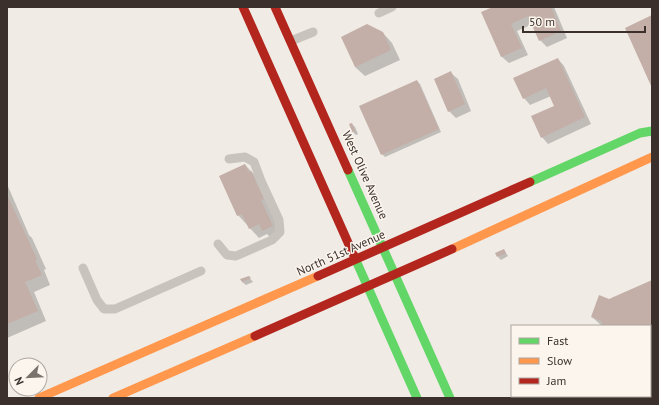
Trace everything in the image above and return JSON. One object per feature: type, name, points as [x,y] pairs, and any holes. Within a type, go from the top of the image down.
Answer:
[{"type":"main road","points":[[243,7],[416,398]]},
{"type":"main road","name":"West Olive Avenue","points":[[275,7],[384,247],[450,398]]},
{"type":"main road","name":"North 51st Avenue","points":[[40,398],[640,133],[652,131]]},
{"type":"main road","points":[[113,398],[367,288],[652,157]]},
{"type":"lane","points":[[379,13],[392,7]]},
{"type":"lane","points":[[291,41],[313,32]]},
{"type":"lane","points":[[218,244],[227,255],[236,256],[272,240],[280,232],[279,220],[260,181],[254,162],[244,157],[229,159]]},
{"type":"lane","points":[[83,268],[96,300],[104,309],[115,309],[201,271]]},
{"type":"building","points":[[493,7],[551,7],[561,31],[539,41],[528,16],[511,24],[522,48],[501,57],[481,12]]},
{"type":"building","points":[[652,15],[652,88],[625,28]]},
{"type":"building","points":[[367,24],[383,32],[391,50],[355,67],[341,37]]},
{"type":"building","points":[[558,58],[585,117],[541,138],[531,116],[554,106],[546,88],[523,99],[513,78]]},
{"type":"building","points":[[451,71],[465,104],[448,112],[434,79]]},
{"type":"building","points":[[417,80],[439,129],[381,155],[359,106]]},
{"type":"building","points":[[352,123],[355,131],[352,132],[349,124]]},
{"type":"building","points":[[245,164],[249,172],[251,171],[264,199],[261,200],[273,226],[262,231],[259,224],[249,229],[242,214],[237,216],[219,176]]},
{"type":"building","points":[[7,195],[37,259],[35,260],[42,275],[25,282],[38,311],[7,324]]},
{"type":"building","points":[[504,249],[506,253],[497,257],[495,253]]},
{"type":"building","points":[[249,276],[251,278],[242,282],[240,279]]},
{"type":"building","points":[[652,280],[652,361],[651,325],[603,325],[601,321],[591,317],[599,295],[609,299]]},
{"type":"traffic: fast","points":[[530,182],[640,133],[652,131]]},
{"type":"traffic: fast","points":[[348,170],[450,398]]},
{"type":"traffic: fast","points":[[354,256],[417,398]]},
{"type":"traffic: slow","points":[[452,249],[652,157]]},
{"type":"traffic: slow","points":[[39,398],[318,276]]},
{"type":"traffic: slow","points":[[113,398],[255,336]]},
{"type":"traffic: jam","points":[[243,7],[354,256]]},
{"type":"traffic: jam","points":[[275,7],[348,170]]},
{"type":"traffic: jam","points":[[318,276],[530,182]]},
{"type":"traffic: jam","points":[[255,336],[452,249]]}]
